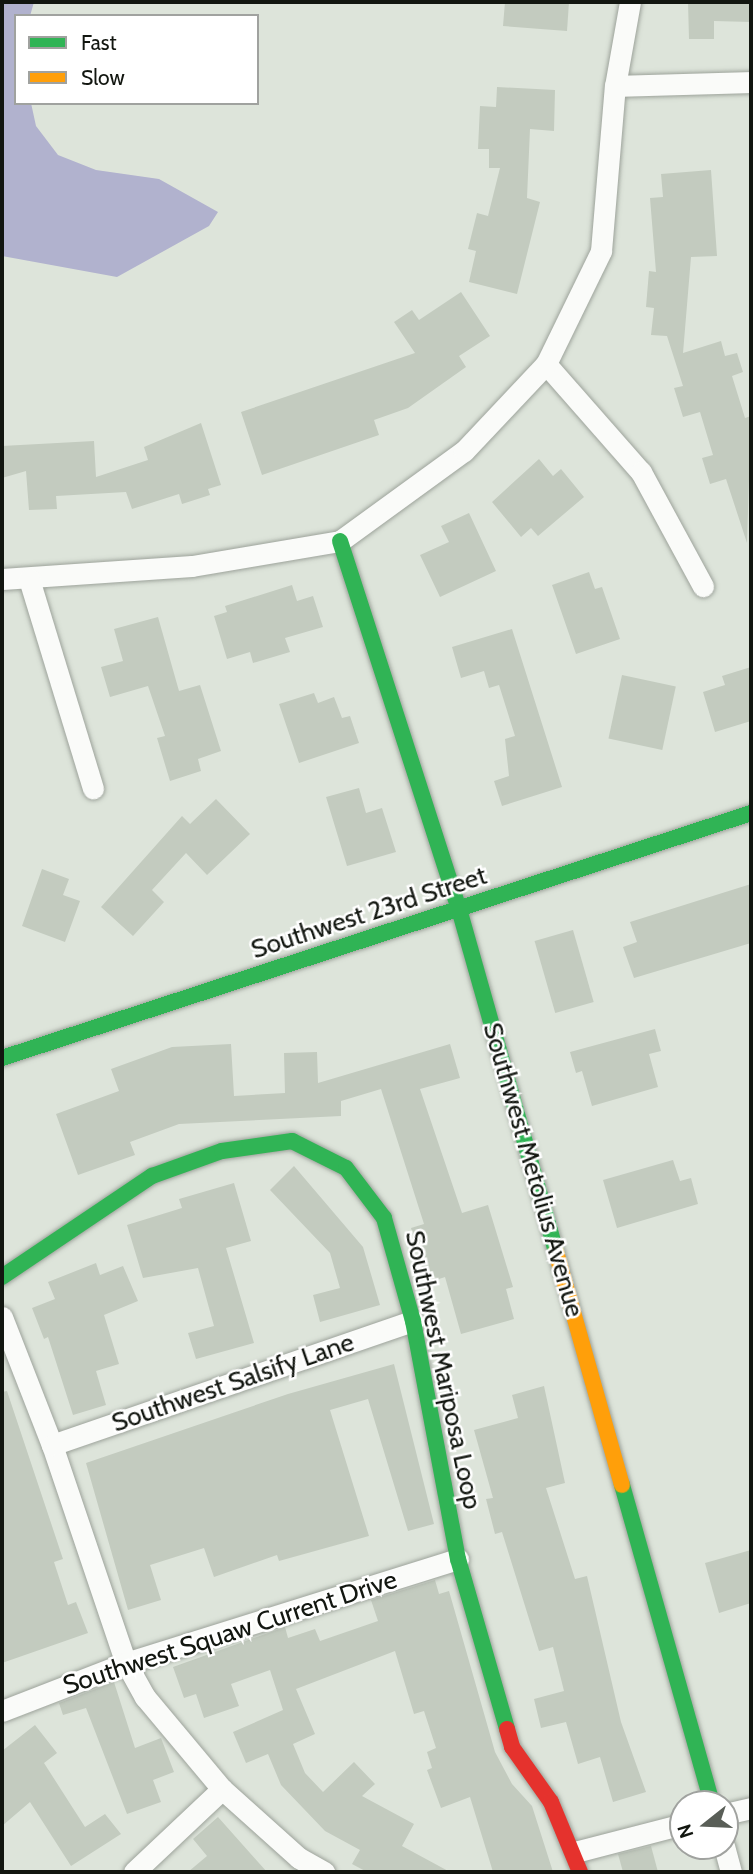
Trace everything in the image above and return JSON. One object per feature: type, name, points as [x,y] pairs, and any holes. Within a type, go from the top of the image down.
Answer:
[{"type":"street","points":[[2,579],[192,566],[340,541],[464,451],[546,364],[601,251],[615,86],[630,2]]},
{"type":"street","points":[[615,86],[751,82]]},
{"type":"street","points":[[546,364],[641,472],[704,586]]},
{"type":"street","name":"Southwest Metolius Avenue","points":[[340,541],[459,909],[708,1790]]},
{"type":"street","points":[[29,579],[93,788]]},
{"type":"street","name":"Southwest 23rd Street","points":[[2,1058],[751,813]]},
{"type":"street","name":"Southwest Mariposa Loop","points":[[2,1278],[152,1176],[222,1151],[292,1141],[346,1168],[384,1218],[413,1321],[458,1559],[512,1747],[551,1802],[577,1862]]},
{"type":"street","points":[[2,1317],[52,1445],[126,1663],[145,1697],[222,1789],[299,1858],[324,1872]]},
{"type":"street","name":"Southwest Salsify Lane","points":[[52,1445],[413,1321]]},
{"type":"street","name":"Southwest Squaw Current Drive","points":[[2,1711],[126,1663],[458,1559]]},
{"type":"street","points":[[134,1872],[222,1789]]},
{"type":"street","points":[[577,1862],[669,1829]]},
{"type":"water","points":[[2,2],[34,2],[31,14],[14,14],[14,105],[31,105],[36,126],[58,155],[96,170],[159,179],[218,212],[209,226],[117,277],[2,256]]},
{"type":"building","points":[[505,2],[569,2],[567,31],[503,26]]},
{"type":"building","points":[[688,2],[751,2],[751,22],[714,21],[714,39],[689,39]]},
{"type":"building","points":[[497,87],[555,90],[554,131],[530,129],[527,198],[540,202],[517,294],[469,282],[476,251],[468,249],[477,213],[488,216],[500,168],[489,168],[489,149],[478,149],[480,106],[496,107]]},
{"type":"building","points":[[711,170],[717,256],[691,257],[683,353],[721,341],[725,356],[737,353],[743,372],[732,376],[745,418],[751,416],[747,543],[726,479],[710,484],[702,458],[713,455],[700,412],[683,417],[674,388],[683,386],[667,336],[651,335],[654,308],[646,307],[649,271],[656,272],[650,198],[663,197],[661,174]]},
{"type":"building","points":[[461,292],[490,336],[459,356],[466,367],[408,408],[374,420],[379,435],[262,475],[241,412],[415,353],[394,322],[412,310],[419,320]]},
{"type":"building","points":[[201,423],[221,485],[208,489],[210,495],[182,504],[179,494],[132,509],[126,492],[56,496],[57,509],[29,510],[26,471],[2,478],[2,446],[94,441],[96,477],[148,460],[144,447]]},
{"type":"building","points":[[539,459],[553,476],[561,469],[584,497],[538,536],[531,528],[521,537],[492,502]]},
{"type":"building","points":[[469,513],[496,571],[440,597],[420,555],[449,542],[441,526]]},
{"type":"building","points":[[589,572],[595,589],[602,587],[620,639],[576,654],[552,585]]},
{"type":"building","points":[[292,585],[297,601],[313,596],[323,627],[285,638],[290,652],[253,663],[250,652],[227,659],[214,616],[227,612],[225,606]]},
{"type":"building","points":[[158,617],[179,691],[200,685],[221,751],[198,759],[201,771],[170,781],[157,738],[165,736],[148,686],[110,697],[101,667],[123,661],[114,629]]},
{"type":"building","points":[[512,629],[562,787],[502,806],[494,781],[509,776],[505,739],[515,736],[499,685],[489,688],[484,671],[461,678],[452,647]]},
{"type":"building","points":[[751,667],[751,721],[715,732],[703,692],[725,685],[722,676]]},
{"type":"building","points":[[622,675],[676,686],[662,750],[608,739]]},
{"type":"building","points":[[314,693],[318,703],[334,697],[342,718],[350,716],[359,743],[299,763],[279,704]]},
{"type":"building","points":[[359,788],[366,813],[382,808],[396,852],[347,866],[326,797]]},
{"type":"building","points":[[216,799],[250,834],[207,875],[186,853],[152,890],[164,902],[133,936],[101,907],[182,816],[190,824]]},
{"type":"building","points":[[42,869],[69,879],[63,895],[80,901],[65,942],[22,926]]},
{"type":"building","points":[[751,884],[751,943],[634,978],[623,947],[637,942],[630,922]]},
{"type":"building","points":[[573,930],[594,1002],[555,1013],[535,941]]},
{"type":"building","points":[[655,1029],[661,1051],[649,1054],[658,1087],[592,1106],[582,1071],[576,1073],[570,1052]]},
{"type":"building","points":[[231,1044],[234,1096],[285,1093],[284,1053],[317,1052],[318,1083],[450,1044],[460,1078],[420,1089],[462,1213],[488,1205],[513,1287],[506,1289],[514,1319],[461,1334],[445,1277],[427,1283],[411,1228],[424,1224],[381,1089],[341,1101],[341,1116],[179,1124],[130,1142],[135,1155],[78,1175],[56,1114],[119,1091],[111,1069],[172,1047]]},
{"type":"building","points":[[673,1160],[680,1181],[691,1178],[698,1204],[617,1228],[603,1180]]},
{"type":"building","points":[[294,1166],[363,1247],[380,1305],[320,1322],[313,1295],[340,1288],[330,1253],[270,1190]]},
{"type":"building","points":[[234,1183],[251,1241],[226,1248],[254,1343],[196,1359],[188,1333],[214,1326],[198,1268],[143,1278],[127,1225],[182,1208],[179,1199]]},
{"type":"building","points":[[96,1263],[100,1275],[123,1266],[138,1301],[104,1315],[119,1364],[96,1371],[106,1405],[73,1415],[48,1337],[44,1339],[32,1308],[55,1299],[48,1282]]},
{"type":"building","points":[[394,1364],[434,1524],[408,1531],[368,1399],[330,1410],[369,1536],[279,1561],[277,1555],[214,1577],[204,1548],[150,1565],[161,1600],[128,1610],[86,1463],[288,1394]]},
{"type":"building","points":[[544,1386],[565,1483],[546,1488],[575,1579],[587,1576],[621,1722],[646,1792],[613,1802],[600,1757],[578,1764],[566,1722],[541,1728],[534,1699],[564,1691],[553,1647],[539,1651],[502,1532],[495,1534],[486,1499],[493,1498],[474,1430],[518,1418],[512,1395]]},
{"type":"building","points":[[7,1391],[63,1559],[54,1562],[68,1605],[76,1602],[88,1633],[2,1663],[2,1392]]},
{"type":"building","points":[[751,1550],[751,1603],[719,1613],[705,1563]]},
{"type":"building","points":[[435,1580],[439,1594],[449,1591],[495,1752],[512,1784],[532,1806],[553,1872],[493,1872],[470,1797],[441,1808],[427,1770],[432,1768],[427,1752],[436,1748],[424,1711],[414,1714],[395,1651],[296,1689],[315,1734],[293,1744],[305,1773],[323,1792],[354,1762],[375,1784],[362,1796],[414,1824],[402,1846],[450,1872],[367,1872],[352,1864],[360,1850],[325,1831],[281,1785],[268,1754],[246,1763],[233,1732],[283,1710],[270,1670],[231,1684],[239,1706],[204,1718],[196,1694],[184,1698],[173,1667],[285,1627],[288,1638],[315,1629],[320,1641],[378,1621],[371,1600]]},
{"type":"building","points":[[114,1682],[135,1748],[161,1738],[174,1772],[153,1780],[161,1802],[127,1814],[86,1708],[63,1715],[59,1703]]},
{"type":"building","points":[[35,1725],[57,1753],[44,1763],[85,1827],[105,1814],[121,1834],[71,1866],[30,1802],[2,1826],[2,1751]]},
{"type":"building","points":[[218,1817],[267,1872],[188,1872],[207,1856],[193,1839]]},
{"type":"building","points":[[651,1846],[658,1872],[623,1872],[618,1854]]},
{"type":"traffic: fast","points":[[340,541],[459,909],[556,1252]]},
{"type":"traffic: fast","points":[[2,1058],[751,813]]},
{"type":"traffic: fast","points":[[2,1277],[152,1176],[222,1151],[292,1141],[346,1168],[384,1218],[413,1321],[458,1559],[507,1729]]},
{"type":"traffic: fast","points":[[622,1485],[708,1790]]},
{"type":"traffic: slow","points":[[556,1252],[622,1485]]},
{"type":"traffic: jam","points":[[507,1729],[512,1747],[551,1802],[580,1872]]}]
